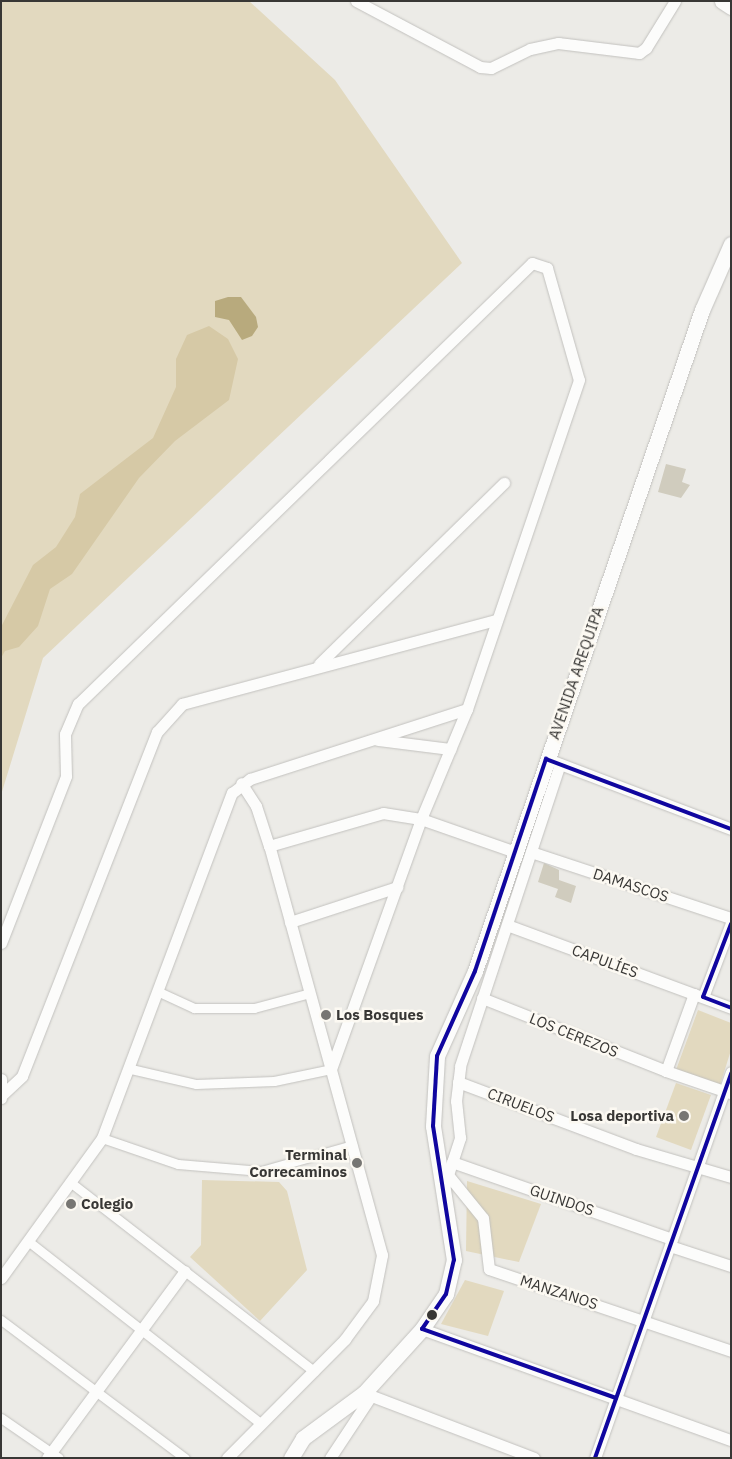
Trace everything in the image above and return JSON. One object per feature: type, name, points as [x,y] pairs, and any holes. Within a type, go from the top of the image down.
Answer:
[{"type":"street","points":[[356,1],[480,67],[500,67],[538,46],[558,43],[639,53],[646,48],[675,1]]},
{"type":"street","points":[[722,1],[731,7]]},
{"type":"street","name":"AVENIDA AREQUIPA","points":[[291,1458],[303,1438],[368,1394],[422,1329],[446,1294],[454,1260],[446,1181],[433,1126],[437,1056],[475,971],[515,852],[553,761],[702,310],[731,244]]},
{"type":"street","points":[[1,944],[66,776],[65,734],[78,704],[532,263],[548,268],[579,380],[467,709],[421,819],[331,1068]]},
{"type":"street","points":[[318,665],[504,483]]},
{"type":"street","points":[[2,1096],[22,1076],[157,732],[182,704],[318,665],[496,620]]},
{"type":"street","points":[[1,1278],[102,1138],[131,1068],[157,991],[232,793],[241,783],[467,709]]},
{"type":"street","points":[[374,739],[450,749]]},
{"type":"street","points":[[446,1181],[460,1138],[458,1082],[482,998],[531,852],[553,761],[731,829]]},
{"type":"street","points":[[228,1458],[345,1339],[373,1301],[382,1255],[269,846],[256,806],[241,783]]},
{"type":"street","points":[[269,846],[383,813],[421,819],[515,852]]},
{"type":"street","name":"DAMASCOS","points":[[531,852],[731,918]]},
{"type":"street","points":[[290,922],[397,887]]},
{"type":"street","points":[[666,1071],[731,923]]},
{"type":"street","name":"CAPULÍES","points":[[506,925],[731,1008]]},
{"type":"street","points":[[157,991],[194,1008],[254,1008],[310,993]]},
{"type":"street","name":"LOS CEREZOS","points":[[482,998],[666,1071],[728,1092]]},
{"type":"street","points":[[131,1068],[196,1084],[274,1081],[331,1068]]},
{"type":"street","points":[[594,1458],[698,1165],[728,1092],[731,1072]]},
{"type":"street","points":[[1,1080],[2,1096]]},
{"type":"street","name":"CIRUELOS","points":[[458,1082],[636,1149],[698,1165],[731,1177]]},
{"type":"street","points":[[102,1138],[178,1164],[261,1171],[352,1145]]},
{"type":"street","name":"GUINDOS","points":[[452,1162],[671,1242],[731,1266]]},
{"type":"street","name":"MANZANOS","points":[[446,1181],[483,1218],[489,1269],[644,1319],[731,1352]]},
{"type":"street","points":[[70,1182],[314,1371]]},
{"type":"street","points":[[28,1241],[261,1424]]},
{"type":"street","points":[[1,1418],[52,1456],[94,1390],[186,1272]]},
{"type":"street","points":[[1,1320],[185,1458]]},
{"type":"street","points":[[422,1329],[731,1440]]},
{"type":"street","points":[[330,1458],[368,1394],[534,1458]]},
{"type":"shaded area","points":[[1,1],[249,1],[335,80],[462,263],[43,658],[1,795]]},
{"type":"shaded area","points":[[228,297],[241,297],[256,317],[258,327],[252,336],[242,340],[229,320],[215,317],[215,301]]},
{"type":"shaded area","points":[[209,326],[228,339],[238,359],[229,400],[175,441],[139,478],[72,574],[50,589],[38,626],[19,647],[5,651],[1,658],[1,627],[33,565],[56,547],[75,517],[80,494],[153,438],[176,387],[176,359],[187,335]]},
{"type":"shaded area","points":[[698,1010],[731,1023],[731,1050],[720,1085],[676,1070]]},
{"type":"shaded area","name":"Losa deportiva","points":[[676,1083],[711,1095],[691,1150],[656,1137]]},
{"type":"shaded area","points":[[202,1180],[279,1182],[287,1191],[307,1270],[260,1321],[190,1257],[201,1245]]},
{"type":"shaded area","points":[[467,1181],[541,1204],[519,1262],[466,1251]]},
{"type":"shaded area","points":[[465,1280],[504,1291],[488,1336],[441,1324]]},
{"type":"building","points":[[666,464],[686,469],[682,482],[690,485],[681,498],[658,492]]},
{"type":"building","points":[[544,863],[559,870],[559,880],[576,886],[571,903],[555,897],[558,889],[538,882]]},
{"type":"transit line","points":[[616,1398],[422,1329],[446,1294],[454,1260],[433,1126],[437,1056],[475,971],[546,759],[731,829]]},
{"type":"transit line","points":[[731,924],[703,997],[731,1008]]},
{"type":"transit line","points":[[595,1458],[731,1073]]},
{"type":"place","name":"Los Bosques","points":[[326,1015]]},
{"type":"place","name":"Losa deportiva","points":[[684,1116]]},
{"type":"place","name":"Terminal Correcaminos","points":[[357,1163]]},
{"type":"place","name":"Colegio","points":[[71,1204]]}]
